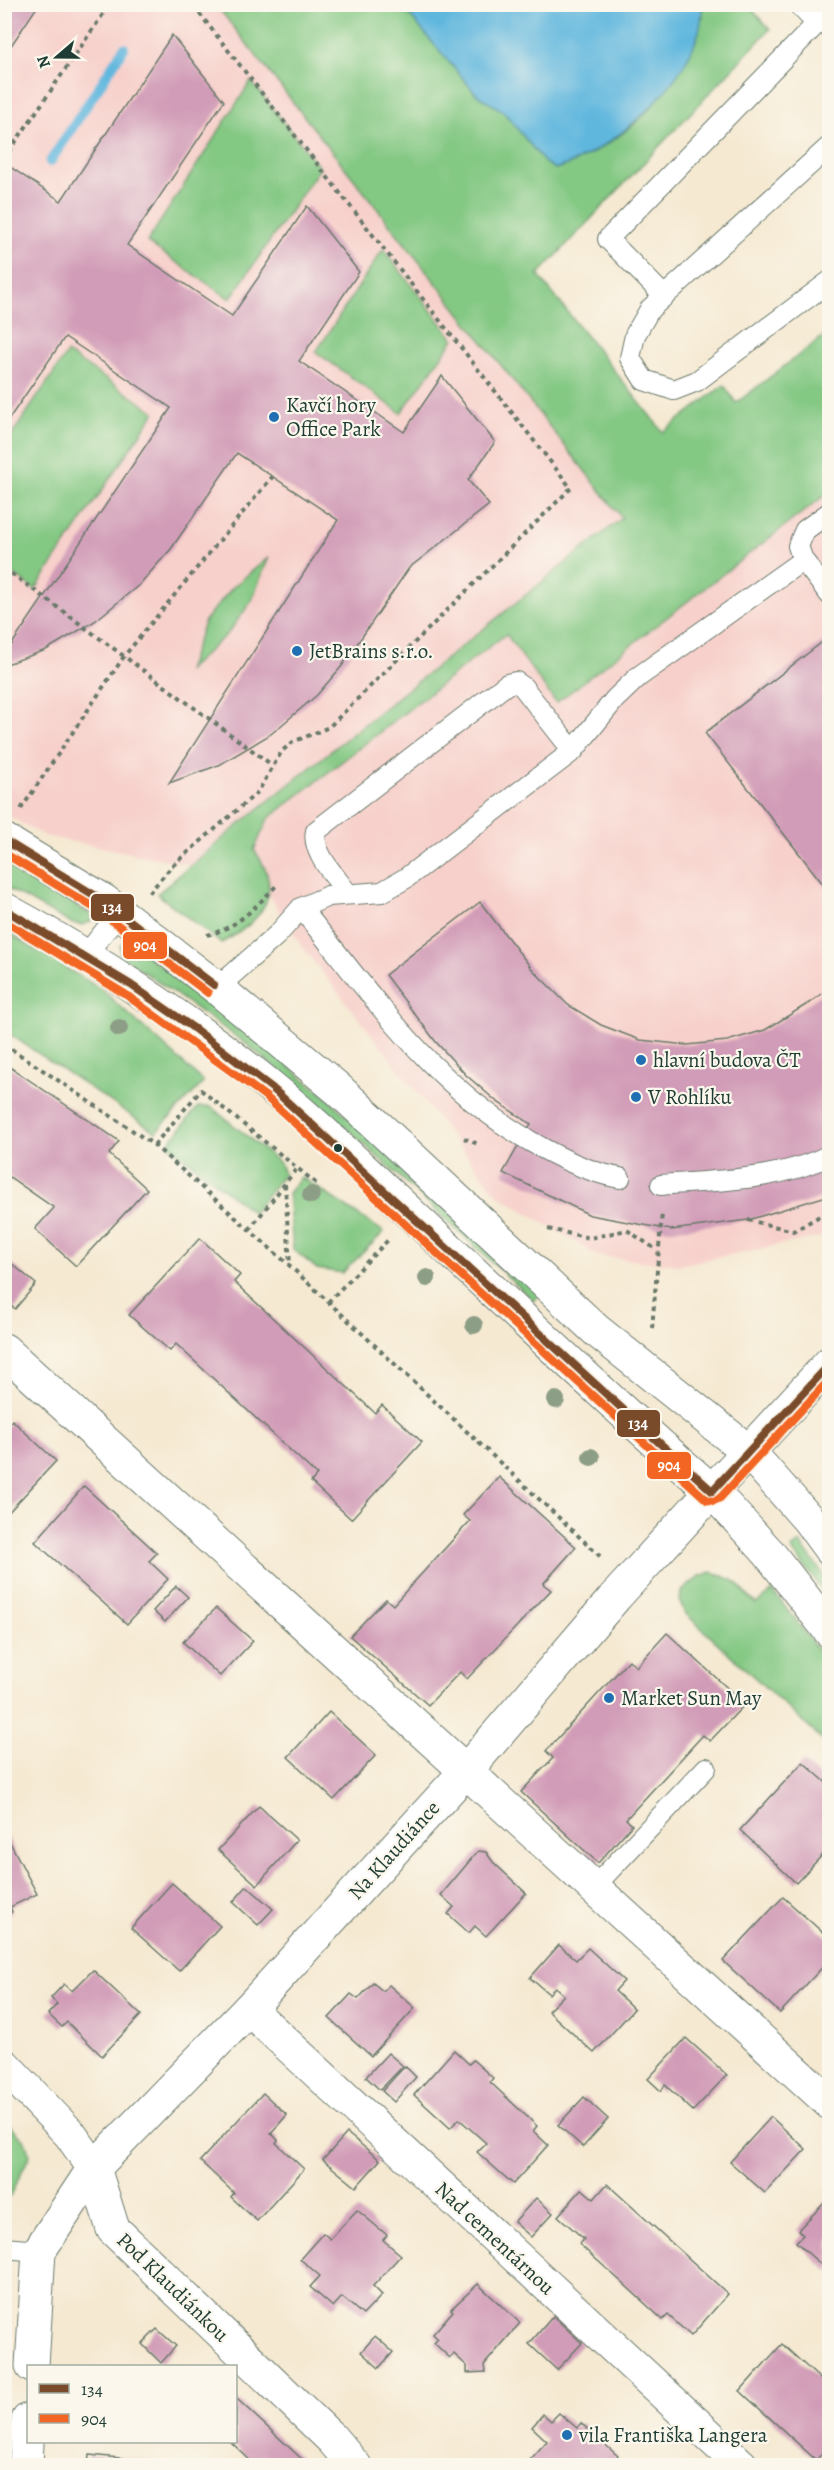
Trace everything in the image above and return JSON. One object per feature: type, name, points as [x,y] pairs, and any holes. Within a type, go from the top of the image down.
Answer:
[{"type":"street","points":[[12,826],[119,914],[217,988],[338,1089],[597,1330],[749,1452],[808,1519],[830,1549]]},
{"type":"street","points":[[4,909],[85,956],[192,1026],[280,1095],[650,1437],[712,1491],[768,1552],[830,1631]]},
{"type":"street","points":[[4,1350],[830,2103]]},
{"type":"street","name":"Na Klaudiánce","points":[[39,2251],[94,2168],[249,2009],[465,1772],[616,1596],[830,1363]]},
{"type":"street","name":"Nad cementárnou","points":[[249,2009],[742,2466]]},
{"type":"street","name":"Pod Klaudiánkou","points":[[4,2065],[70,2134],[94,2168],[113,2229],[332,2439],[355,2466]]},
{"type":"street","points":[[32,2365],[39,2251]]},
{"type":"street","points":[[26,2466],[27,2443]]},
{"type":"lane","points":[[664,296],[608,239],[823,17],[798,4]]},
{"type":"lane","points":[[830,146],[650,309],[635,335],[630,358],[644,380],[674,390],[697,381],[830,281]]},
{"type":"lane","points":[[830,512],[806,530],[798,546],[803,560],[830,595]]},
{"type":"lane","points":[[217,988],[277,935],[301,908],[328,896],[374,894],[390,888],[573,751],[615,699],[638,677],[803,560]]},
{"type":"lane","points":[[348,894],[318,851],[314,841],[316,831],[507,684],[516,682],[523,687],[573,751]]},
{"type":"lane","points":[[301,908],[415,1048],[452,1086],[490,1117],[523,1138],[596,1174],[620,1178]]},
{"type":"lane","points":[[85,956],[119,914]]},
{"type":"lane","points":[[661,1185],[779,1174],[807,1167],[830,1155]]},
{"type":"lane","points":[[594,1887],[706,1768]]},
{"type":"lane","points":[[4,2248],[39,2251]]},
{"type":"path","points":[[4,159],[110,4]]},
{"type":"path","points":[[148,895],[172,866],[252,798],[263,786],[272,765],[292,742],[328,727],[571,488],[192,4]]},
{"type":"path","points":[[12,826],[125,655],[273,476]]},
{"type":"path","points":[[4,568],[272,765]]},
{"type":"path","points":[[202,936],[222,932],[240,921],[278,884]]},
{"type":"path","points":[[4,1044],[154,1145],[290,1266],[610,1564]]},
{"type":"path","points":[[154,1145],[201,1090],[317,1184]]},
{"type":"path","points":[[249,1230],[297,1168]]},
{"type":"path","points":[[285,1184],[290,1266]]},
{"type":"path","points":[[652,1329],[663,1206]]},
{"type":"path","points":[[748,1220],[794,1231],[830,1210]]},
{"type":"path","points":[[548,1229],[590,1238],[627,1230],[658,1250]]},
{"type":"path","points":[[328,1302],[395,1233]]},
{"type":"shaded area","points":[[5,5],[216,5],[623,518],[507,633],[556,702],[829,492],[829,1231],[820,1237],[678,1265],[598,1256],[498,1195],[300,944],[235,843],[201,867],[44,836],[5,814]]},
{"type":"green space","points":[[216,5],[401,5],[477,95],[503,111],[545,163],[555,169],[580,159],[607,144],[633,125],[652,106],[672,75],[703,17],[702,5],[748,5],[770,29],[538,275],[663,432],[724,385],[736,403],[829,332],[829,492],[556,703],[506,634],[268,819],[254,850],[268,879],[265,904],[248,926],[221,943],[157,894],[242,822],[622,518]]},
{"type":"green space","points":[[251,81],[320,168],[230,299],[147,242]]},
{"type":"green space","points":[[383,249],[454,339],[401,413],[316,352]]},
{"type":"green space","points":[[67,353],[155,412],[35,590],[5,568],[5,445]]},
{"type":"green space","points":[[269,557],[251,602],[229,632],[187,671],[205,620],[233,587]]},
{"type":"green space","points":[[5,860],[91,915],[91,922],[81,925],[70,923],[5,887]]},
{"type":"green space","points":[[5,931],[101,989],[204,1082],[156,1132],[5,1031]]},
{"type":"green space","points":[[126,942],[198,991],[325,1096],[541,1293],[534,1301],[330,1113],[245,1043],[120,955],[120,945]]},
{"type":"green space","points":[[198,1107],[211,1107],[280,1163],[284,1174],[253,1213],[168,1144]]},
{"type":"green space","points":[[301,1177],[384,1232],[342,1273],[317,1269],[293,1249],[288,1193]]},
{"type":"green space","points":[[800,1543],[829,1582],[829,1599],[791,1549]]},
{"type":"green space","points":[[712,1572],[733,1580],[756,1604],[773,1591],[829,1664],[829,1746],[685,1613],[680,1602],[681,1592],[700,1576]]},
{"type":"green space","points":[[5,2121],[24,2140],[30,2155],[5,2206]]},
{"type":"water","points":[[702,4],[699,29],[689,55],[673,81],[652,105],[603,146],[578,160],[555,169],[545,163],[503,111],[477,95],[401,5]]},
{"type":"building","points":[[4,4],[39,4],[4,56]]},
{"type":"building","name":"Kavčí hory Office Park","points":[[172,35],[224,101],[127,245],[232,316],[307,206],[359,272],[299,361],[404,432],[442,376],[495,442],[468,480],[489,505],[409,568],[342,666],[317,695],[271,734],[219,765],[169,783],[338,520],[237,453],[171,549],[139,585],[95,621],[46,650],[4,665],[4,656],[171,408],[65,337],[4,426],[4,163],[61,201]]},
{"type":"building","points":[[830,636],[830,893],[705,733]]},
{"type":"building","name":"hlavní budova ČT","points":[[480,902],[532,969],[568,1005],[601,1025],[640,1040],[687,1045],[727,1041],[765,1030],[830,988],[830,1195],[748,1220],[671,1230],[590,1215],[503,1173],[531,1124],[496,1101],[466,1075],[436,1042],[385,975]]},
{"type":"building","points":[[4,1063],[119,1141],[109,1154],[147,1189],[76,1266],[35,1229],[54,1208],[4,1173]]},
{"type":"building","points":[[200,1238],[240,1275],[234,1282],[375,1413],[382,1405],[422,1442],[351,1519],[311,1482],[317,1475],[176,1344],[170,1351],[129,1315]]},
{"type":"building","points":[[4,1257],[36,1284],[15,1309],[4,1300]]},
{"type":"building","points":[[12,1420],[56,1461],[4,1517],[4,1429]]},
{"type":"building","points":[[499,1477],[576,1547],[543,1584],[551,1590],[467,1679],[460,1672],[428,1705],[350,1636],[386,1599],[393,1605],[470,1521],[463,1515]]},
{"type":"building","points":[[84,1486],[157,1553],[149,1561],[168,1579],[127,1624],[35,1542]]},
{"type":"building","points":[[176,1586],[188,1597],[165,1622],[153,1611]]},
{"type":"building","points":[[216,1608],[253,1641],[220,1676],[183,1642]]},
{"type":"building","points":[[667,1633],[745,1704],[710,1741],[703,1735],[626,1819],[632,1825],[598,1863],[521,1792],[553,1758],[546,1751],[629,1660],[636,1667]]},
{"type":"building","points":[[329,1712],[376,1755],[334,1800],[288,1757]]},
{"type":"building","points":[[803,1762],[830,1786],[830,1847],[796,1883],[740,1830]]},
{"type":"building","points":[[259,1806],[297,1840],[257,1885],[218,1850]]},
{"type":"building","points":[[4,1831],[37,1894],[10,1907],[12,1912],[4,1916]]},
{"type":"building","points":[[478,1851],[486,1852],[493,1862],[526,1893],[486,1936],[475,1926],[469,1933],[448,1914],[454,1907],[441,1895]]},
{"type":"building","points":[[172,1883],[220,1926],[179,1971],[131,1928]]},
{"type":"building","points":[[247,1886],[273,1909],[258,1925],[233,1902]]},
{"type":"building","points":[[783,1897],[830,1939],[830,1959],[780,2013],[723,1961]]},
{"type":"building","points":[[559,1945],[576,1960],[588,1948],[624,1981],[615,1991],[634,2009],[594,2053],[548,2011],[564,1995],[555,1987],[549,1994],[530,1978]]},
{"type":"building","points":[[93,1970],[141,2015],[102,2056],[67,2022],[62,2027],[48,2014],[57,2004],[51,1998],[64,1984],[72,1991]]},
{"type":"building","points":[[373,1983],[383,1991],[389,1985],[415,2008],[371,2056],[329,2018],[351,1994],[358,1999]]},
{"type":"building","points":[[686,2038],[727,2075],[693,2111],[665,2085],[661,2091],[648,2079]]},
{"type":"building","points":[[454,2050],[469,2064],[473,2060],[493,2078],[490,2082],[537,2126],[533,2131],[548,2145],[513,2184],[477,2152],[486,2143],[459,2119],[450,2128],[414,2095]]},
{"type":"building","points":[[388,2053],[403,2066],[380,2090],[366,2077]]},
{"type":"building","points":[[405,2066],[416,2077],[394,2102],[382,2091]]},
{"type":"building","points":[[263,2093],[287,2115],[271,2133],[278,2140],[276,2143],[304,2169],[257,2221],[231,2197],[234,2193],[200,2161]]},
{"type":"building","points":[[584,2097],[608,2119],[583,2147],[558,2125]]},
{"type":"building","points":[[771,2117],[806,2149],[765,2193],[730,2162]]},
{"type":"building","points":[[347,2133],[380,2160],[356,2187],[323,2160]]},
{"type":"building","points":[[607,2184],[728,2294],[691,2336],[668,2315],[663,2320],[579,2244],[584,2239],[558,2216],[582,2189],[594,2199]]},
{"type":"building","points":[[830,2197],[830,2273],[796,2242],[803,2235],[798,2230]]},
{"type":"building","points":[[536,2198],[553,2213],[531,2237],[514,2222]]},
{"type":"building","points":[[357,2210],[387,2235],[383,2240],[401,2255],[373,2286],[382,2295],[363,2315],[342,2297],[333,2307],[310,2287],[320,2276],[300,2259],[323,2233],[330,2239]]},
{"type":"building","points":[[478,2284],[520,2323],[484,2365],[485,2372],[467,2373],[467,2366],[454,2354],[450,2358],[434,2343],[438,2339],[433,2334],[453,2311],[451,2309]]},
{"type":"building","points":[[553,2316],[582,2343],[557,2370],[529,2344]]},
{"type":"building","points":[[157,2329],[176,2346],[161,2363],[142,2344]]},
{"type":"building","points":[[375,2336],[393,2352],[379,2368],[361,2352]]},
{"type":"building","points":[[782,2344],[830,2388],[830,2446],[816,2460],[740,2391]]},
{"type":"building","points":[[237,2399],[304,2461],[303,2466],[256,2466],[232,2443],[237,2443]]},
{"type":"building","name":"vila Františka Langera","points":[[559,2413],[577,2428],[581,2423],[618,2456],[610,2466],[535,2466],[529,2461],[547,2441],[532,2427],[543,2414],[551,2421]]},
{"type":"building","points":[[89,2455],[150,2461],[150,2466],[88,2466]]},
{"type":"waterway","points":[[50,162],[124,48]]},
{"type":"transit line","name":"134","points":[[4,840],[104,901],[214,985]]},
{"type":"transit line","name":"904","points":[[4,853],[98,910],[208,993]]},
{"type":"transit line","name":"134","points":[[4,909],[131,985],[192,1027],[272,1088],[712,1491],[830,1364]]},
{"type":"transit line","name":"904","points":[[4,921],[125,994],[265,1096],[707,1500],[714,1501],[720,1498],[830,1379]]},
{"type":"place","name":"Kavčí hory Office Park","points":[[274,417]]},
{"type":"place","name":"JetBrains s.r.o.","points":[[297,651]]},
{"type":"place","name":"hlavní budova ČT","points":[[641,1060]]},
{"type":"place","name":"V Rohlíku","points":[[636,1097]]},
{"type":"place","name":"Market Sun May","points":[[609,1698]]},
{"type":"place","name":"vila Františka Langera","points":[[567,2435]]}]
